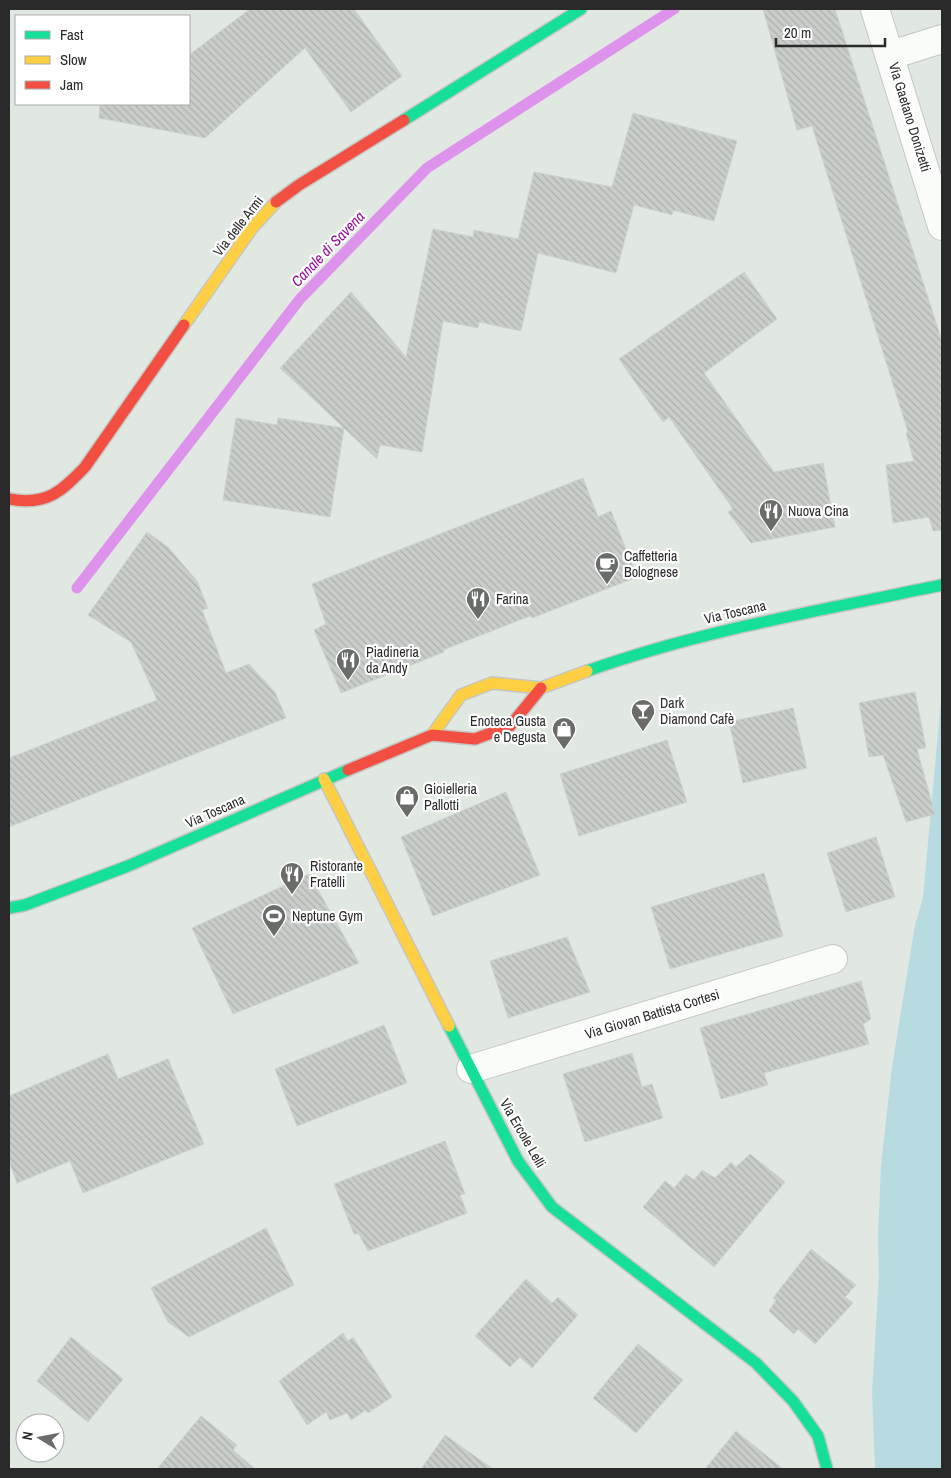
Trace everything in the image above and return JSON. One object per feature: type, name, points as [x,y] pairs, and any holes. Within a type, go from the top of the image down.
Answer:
[{"type":"street","name":"Via delle Armi","points":[[9,499],[24,503],[46,500],[63,490],[85,467],[252,228],[272,205],[299,185],[581,9]]},
{"type":"street","name":"Via Gaetano Donizetti","points":[[875,9],[891,55],[942,226]]},
{"type":"street","points":[[891,55],[942,40]]},
{"type":"street","name":"Via Toscana","points":[[432,735],[461,695],[492,683],[541,688],[636,654],[713,632],[942,585]]},
{"type":"street","name":"Via Toscana","points":[[9,908],[60,893],[128,866],[432,735],[475,740],[510,726],[541,688]]},
{"type":"street","name":"Via Ercole Lelli","points":[[324,780],[518,1161],[552,1206],[756,1363],[793,1401],[818,1436],[827,1469]]},
{"type":"street","name":"Via Giovan Battista Cortesi","points":[[471,1069],[832,959]]},
{"type":"shaded area","points":[[942,688],[942,1469],[875,1469],[872,1393],[879,1274],[878,1237],[881,1165],[892,1067],[915,925],[923,898]]},
{"type":"building","points":[[250,9],[354,9],[402,76],[351,112],[305,48],[205,138],[99,118],[100,105],[190,105],[190,54]]},
{"type":"building","points":[[763,9],[835,9],[942,341],[942,530],[933,531],[929,517],[893,523],[886,465],[914,461],[906,433],[908,432],[812,126],[797,130]]},
{"type":"building","points":[[633,113],[737,141],[714,221],[673,210],[672,215],[634,205],[616,273],[538,253],[521,331],[479,322],[478,328],[443,321],[422,452],[380,445],[377,459],[280,368],[351,292],[406,357],[433,229],[473,237],[474,230],[518,239],[534,172],[612,187]]},
{"type":"building","points":[[744,272],[777,319],[704,373],[774,472],[823,463],[835,527],[751,543],[728,512],[733,509],[669,417],[663,422],[619,359]]},
{"type":"building","points":[[236,418],[277,425],[278,418],[344,428],[330,517],[223,500]]},
{"type":"building","points":[[583,478],[598,517],[611,511],[637,577],[443,650],[444,652],[341,693],[314,630],[326,624],[312,584]]},
{"type":"building","points":[[147,532],[168,547],[197,581],[208,608],[202,610],[226,673],[249,664],[275,692],[286,718],[9,827],[9,758],[157,700],[131,642],[88,615]]},
{"type":"building","points":[[915,692],[926,748],[917,749],[935,814],[906,822],[883,755],[869,757],[859,703]]},
{"type":"building","points":[[793,708],[807,768],[743,783],[729,722]]},
{"type":"building","points":[[667,740],[687,802],[579,836],[560,774]]},
{"type":"building","points":[[506,792],[540,875],[433,916],[401,837]]},
{"type":"building","points":[[876,837],[895,897],[846,912],[827,853]]},
{"type":"building","points":[[764,873],[783,936],[670,969],[651,907]]},
{"type":"building","points":[[309,874],[359,963],[233,1014],[192,928]]},
{"type":"building","points":[[567,937],[590,992],[508,1018],[490,961]]},
{"type":"building","points":[[861,981],[871,1019],[863,1024],[869,1044],[764,1073],[768,1085],[721,1099],[700,1028]]},
{"type":"building","points":[[384,1025],[407,1083],[297,1126],[275,1069]]},
{"type":"building","points":[[632,1053],[642,1087],[652,1084],[663,1118],[585,1142],[563,1074]]},
{"type":"building","points":[[108,1054],[118,1079],[168,1059],[204,1144],[83,1193],[70,1161],[17,1183],[9,1161],[9,1096]]},
{"type":"building","points":[[445,1141],[465,1194],[460,1195],[467,1213],[368,1251],[359,1234],[354,1234],[334,1184]]},
{"type":"building","points":[[750,1154],[785,1182],[714,1267],[643,1207],[665,1181],[674,1188],[686,1174],[694,1180],[702,1170],[715,1178],[731,1162],[736,1167]]},
{"type":"building","points":[[266,1228],[294,1285],[189,1337],[168,1322],[151,1288]]},
{"type":"building","points":[[811,1249],[856,1285],[845,1297],[853,1303],[815,1344],[798,1329],[794,1334],[769,1311],[776,1300],[773,1298]]},
{"type":"building","points":[[526,1279],[552,1303],[558,1297],[578,1315],[532,1368],[520,1357],[510,1367],[475,1336]]},
{"type":"building","points":[[343,1333],[348,1341],[353,1337],[392,1397],[368,1413],[366,1410],[351,1420],[347,1413],[330,1420],[326,1412],[307,1425],[279,1381]]},
{"type":"building","points":[[71,1337],[123,1379],[88,1422],[37,1381]]},
{"type":"building","points":[[638,1344],[683,1380],[636,1433],[593,1398]]},
{"type":"building","points":[[201,1416],[237,1445],[233,1450],[255,1469],[157,1469]]},
{"type":"building","points":[[736,1431],[783,1469],[705,1469]]},
{"type":"building","points":[[445,1435],[493,1469],[421,1469]]},
{"type":"waterway","name":"Canale di Savena","points":[[77,588],[300,299],[427,168],[674,9]]},
{"type":"traffic: fast","points":[[404,120],[581,9]]},
{"type":"traffic: fast","points":[[587,671],[719,632],[942,585]]},
{"type":"traffic: fast","points":[[9,908],[25,905],[128,866],[348,770]]},
{"type":"traffic: fast","points":[[449,1026],[518,1161],[552,1207],[756,1363],[793,1401],[818,1436],[827,1469]]},
{"type":"traffic: slow","points":[[184,325],[252,228],[276,202]]},
{"type":"traffic: slow","points":[[432,735],[461,695],[492,683],[541,688],[587,671]]},
{"type":"traffic: slow","points":[[324,779],[449,1026]]},
{"type":"traffic: jam","points":[[276,202],[299,185],[404,120]]},
{"type":"traffic: jam","points":[[9,499],[22,501],[43,499],[68,484],[85,467],[184,325]]},
{"type":"traffic: jam","points":[[348,770],[432,735],[475,739],[510,726],[541,688]]},
{"type":"place","name":"Nuova Cina","points":[[771,532]]},
{"type":"place","name":"Caffetteria Bolognese","points":[[607,585]]},
{"type":"place","name":"Farina","points":[[478,620]]},
{"type":"place","name":"Piadineria da Andy","points":[[348,681]]},
{"type":"place","name":"Dark Diamond Cafè","points":[[643,732]]},
{"type":"place","name":"Enoteca Gusta e Degusta","points":[[564,750]]},
{"type":"place","name":"Gioielleria Pallotti","points":[[407,818]]},
{"type":"place","name":"Ristorante Fratelli","points":[[292,895]]},
{"type":"place","name":"Neptune Gym","points":[[274,937]]}]
